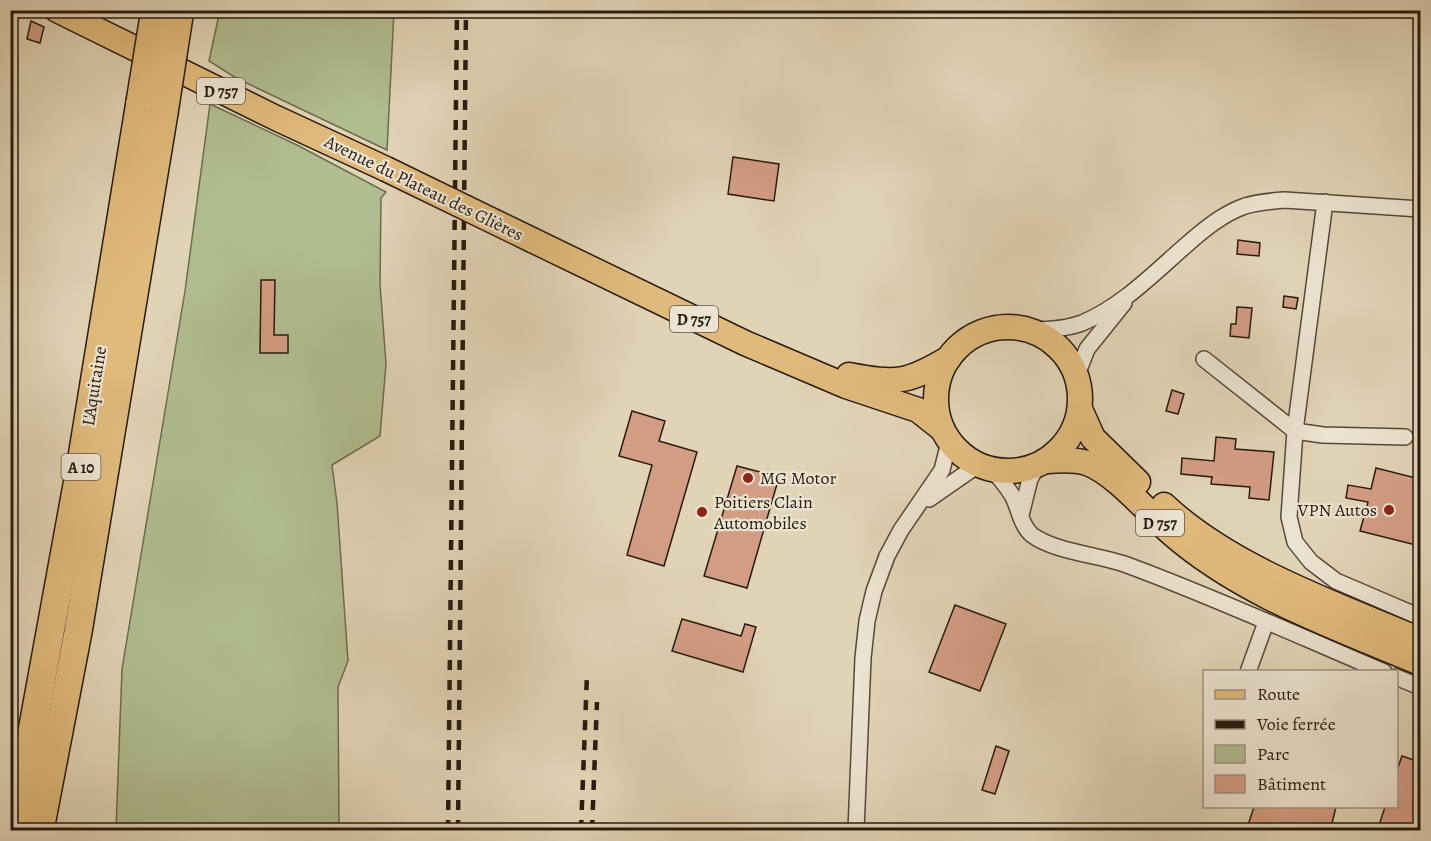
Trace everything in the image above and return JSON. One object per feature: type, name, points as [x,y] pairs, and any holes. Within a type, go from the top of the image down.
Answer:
[{"type":"highway","name":"L'Aquitaine","points":[[14,831],[81,463],[171,12]]},
{"type":"highway","name":"L'Aquitaine","points":[[40,831],[78,632],[152,107]]},
{"type":"main road","name":"Avenue du Plateau des Glières","points":[[57,10],[725,334],[846,386],[918,410],[946,435]]},
{"type":"main road","points":[[1014,327],[1032,330],[1060,348],[1077,375],[1081,392],[1080,409],[1074,429],[1063,447],[1043,463],[1016,471],[985,468],[962,456],[946,435],[936,405],[938,380],[949,358],[961,344],[977,334],[995,328],[1014,327]]},
{"type":"main road","name":"Avenue du Plateau des Glières","points":[[793,362],[849,375],[894,381],[923,374],[949,358]]},
{"type":"main road","name":"D 757","points":[[1080,409],[1089,430],[1100,445],[1168,509],[1212,543],[1274,588],[1420,663]]},
{"type":"main road","name":"D 757","points":[[1043,463],[1081,461],[1097,468],[1197,554],[1227,574],[1274,588],[1420,640]]},
{"type":"street","points":[[1032,330],[1054,330],[1081,323],[1095,316],[1133,292],[1202,231],[1244,206],[1265,201],[1285,200],[1420,209]]},
{"type":"street","points":[[1325,202],[1295,431],[1289,517],[1295,542],[1311,562],[1336,581],[1420,617]]},
{"type":"street","points":[[1077,375],[1088,350],[1133,292]]},
{"type":"street","points":[[1204,359],[1295,431],[1323,435],[1406,437]]},
{"type":"street","points":[[856,831],[863,658],[867,621],[886,556],[942,470],[946,435]]},
{"type":"street","points":[[1021,515],[1030,479],[1043,463]]},
{"type":"street","points":[[917,508],[955,480],[985,468],[1005,484],[1021,515],[1023,526],[1043,541],[1124,564],[1379,670]]},
{"type":"street","points":[[1249,670],[1266,622]]},
{"type":"street","points":[[1398,678],[1420,687]]},
{"type":"green space","points":[[220,10],[394,11],[387,150],[236,78],[209,61]]},
{"type":"green space","points":[[210,104],[297,145],[386,192],[381,198],[380,284],[386,364],[380,436],[332,465],[337,503],[348,661],[338,687],[339,830],[116,830],[122,669],[185,291]]},
{"type":"building","points":[[31,21],[44,27],[40,43],[27,39]]},
{"type":"building","points":[[733,157],[779,164],[774,201],[728,194]]},
{"type":"building","points":[[1238,240],[1260,243],[1259,256],[1237,254]]},
{"type":"building","points":[[261,280],[275,280],[274,335],[288,335],[288,353],[260,353]]},
{"type":"building","points":[[1284,296],[1298,298],[1296,309],[1283,307]]},
{"type":"building","points":[[1237,307],[1252,308],[1249,338],[1230,336],[1231,324],[1236,324]]},
{"type":"building","points":[[1172,390],[1184,394],[1178,414],[1166,411]]},
{"type":"building","points":[[632,411],[665,421],[659,441],[697,452],[664,566],[627,555],[652,465],[619,456]]},
{"type":"building","points":[[1216,437],[1236,439],[1235,449],[1274,452],[1269,500],[1249,498],[1250,487],[1211,484],[1212,477],[1181,474],[1182,458],[1214,461]]},
{"type":"building","points":[[737,466],[779,477],[747,588],[704,576]]},
{"type":"building","points":[[1376,468],[1420,479],[1420,546],[1360,531],[1368,502],[1346,498],[1348,485],[1371,489]]},
{"type":"building","points":[[955,605],[1006,624],[980,691],[929,672]]},
{"type":"building","points":[[682,619],[741,636],[745,624],[756,627],[743,672],[672,651]]},
{"type":"building","points":[[996,746],[1009,751],[995,794],[982,790]]},
{"type":"building","points":[[1402,756],[1420,762],[1420,831],[1377,831],[1385,808],[1398,808],[1398,767]]},
{"type":"building","points":[[1254,808],[1336,808],[1330,831],[1246,831]]},
{"type":"railway","points":[[448,830],[457,10]]},
{"type":"railway","points":[[458,830],[466,10]]},
{"type":"railway","points":[[581,830],[587,674]]},
{"type":"railway","points":[[592,830],[597,702]]},
{"type":"place","name":"MG Motor","points":[[748,478]]},
{"type":"place","name":"VPN Autos","points":[[1389,510]]},
{"type":"place","name":"Poitiers Clain Automobiles","points":[[702,512]]}]
